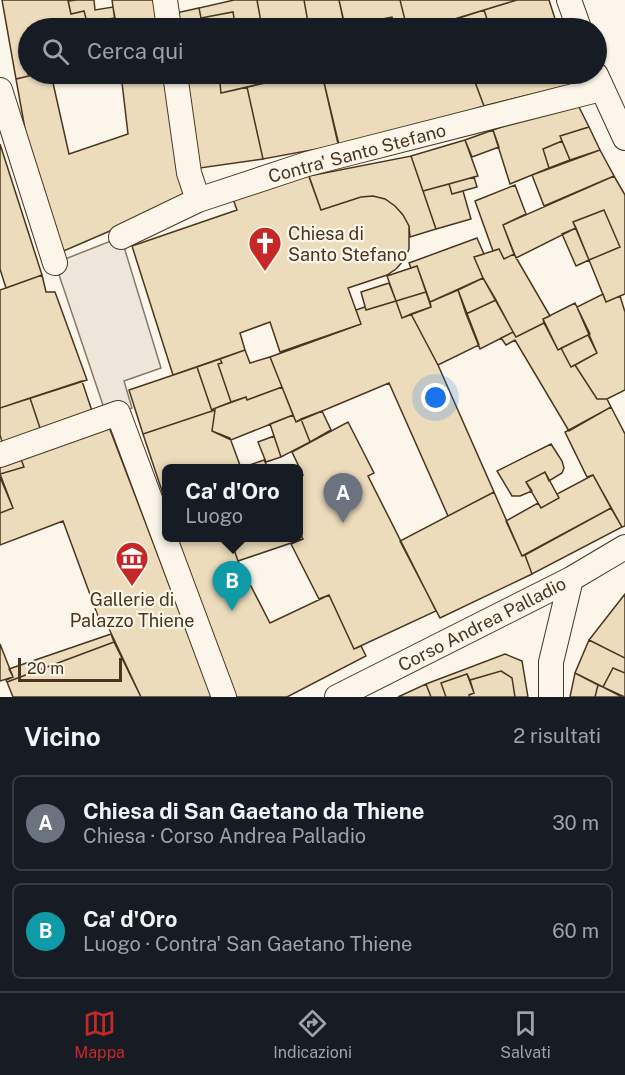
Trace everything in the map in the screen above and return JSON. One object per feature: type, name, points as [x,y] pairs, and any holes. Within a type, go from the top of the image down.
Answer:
[{"type":"street","points":[[569,0],[575,18]]},
{"type":"street","points":[[170,18],[171,1]]},
{"type":"street","points":[[176,84],[189,173],[198,200]]},
{"type":"street","name":"Contra' Santo Stefano","points":[[121,237],[198,200],[307,164],[587,84]]},
{"type":"street","points":[[599,84],[625,138]]},
{"type":"street","points":[[0,90],[55,262]]},
{"type":"street","points":[[0,455],[118,413],[162,531]]},
{"type":"street","points":[[166,542],[224,697]]},
{"type":"street","name":"Corso Andrea Palladio","points":[[337,697],[571,579],[625,547]]},
{"type":"street","points":[[550,697],[551,662],[571,579]]},
{"type":"shaded area","points":[[121,237],[161,368],[124,381],[132,408],[107,417],[55,263]]},
{"type":"building","points":[[2,0],[68,0],[71,14],[84,11],[86,18],[18,18],[18,79],[16,79]]},
{"type":"building","points":[[94,0],[95,10],[113,7],[115,18],[86,18],[84,11],[71,14],[68,1]]},
{"type":"building","points":[[112,0],[156,0],[159,18],[115,18]]},
{"type":"building","points":[[234,0],[257,0],[260,18],[234,18],[233,12],[201,18],[199,8]]},
{"type":"building","points":[[257,0],[304,0],[307,18],[260,18]]},
{"type":"building","points":[[304,0],[339,0],[343,18],[307,18]]},
{"type":"building","points":[[339,0],[400,0],[404,18],[392,17],[343,18]]},
{"type":"building","points":[[400,0],[517,0],[458,18],[404,18]]},
{"type":"building","points":[[517,0],[549,0],[555,18],[487,18],[484,10]]},
{"type":"building","points":[[199,8],[201,18],[177,18],[176,13]]},
{"type":"building","points":[[484,10],[487,18],[459,18]]},
{"type":"building","points":[[233,12],[234,18],[201,18]]},
{"type":"building","points":[[16,79],[18,79],[18,84],[53,84],[69,154],[128,134],[122,84],[167,84],[191,196],[59,253],[34,179]]},
{"type":"building","points":[[185,84],[220,84],[221,93],[247,87],[263,159],[193,169]]},
{"type":"building","points":[[220,84],[261,84],[221,93]]},
{"type":"building","points":[[259,84],[324,84],[339,145],[263,159],[247,87]]},
{"type":"building","points":[[324,84],[476,84],[484,106],[339,148]]},
{"type":"building","points":[[476,84],[574,84],[484,106]]},
{"type":"building","points":[[576,101],[589,127],[560,136],[562,141],[543,149],[549,168],[510,184],[493,130]]},
{"type":"building","points":[[589,127],[600,150],[570,160],[560,136]]},
{"type":"building","points":[[493,130],[499,147],[472,157],[465,140]]},
{"type":"building","points":[[465,140],[478,176],[423,191],[411,156]]},
{"type":"building","points":[[562,141],[570,160],[549,168],[543,149]]},
{"type":"building","points":[[0,144],[42,275],[6,288],[0,269]]},
{"type":"building","points":[[600,150],[614,176],[544,206],[532,175]]},
{"type":"building","points":[[411,156],[436,229],[410,237],[409,226],[395,206],[385,199],[373,196],[361,197],[321,210],[309,176]]},
{"type":"building","name":"Chiesa di Santo Stefano","points":[[308,174],[321,210],[361,197],[373,196],[385,199],[395,206],[409,226],[409,249],[404,260],[387,275],[348,288],[361,324],[280,352],[270,322],[240,333],[245,350],[173,375],[132,246],[237,210],[233,199]]},
{"type":"building","points":[[614,176],[625,195],[625,294],[606,302],[589,260],[620,247],[604,210],[573,222],[576,228],[516,258],[503,225]]},
{"type":"building","points":[[474,177],[477,187],[452,194],[449,184]]},
{"type":"building","points":[[449,184],[452,194],[463,191],[471,219],[436,229],[423,191]]},
{"type":"building","points":[[515,185],[526,214],[503,225],[514,254],[504,259],[499,249],[493,251],[475,201]]},
{"type":"building","points":[[604,210],[620,247],[589,260],[573,222]]},
{"type":"building","points":[[576,228],[589,260],[576,266],[562,234]]},
{"type":"building","points":[[477,238],[484,254],[474,257],[483,278],[430,302],[417,266],[411,268],[409,263]]},
{"type":"building","points":[[499,249],[504,259],[514,254],[550,316],[543,319],[544,323],[516,337],[474,257]]},
{"type":"building","points":[[417,266],[426,292],[396,301],[387,276]]},
{"type":"building","points":[[42,275],[46,292],[55,292],[87,380],[0,408],[0,290]]},
{"type":"building","points":[[483,278],[496,300],[466,314],[458,290]]},
{"type":"building","points":[[389,283],[396,301],[366,310],[361,292]]},
{"type":"building","points":[[458,290],[479,345],[438,365],[411,314],[431,307],[430,302]]},
{"type":"building","points":[[426,292],[431,307],[402,318],[396,301]]},
{"type":"building","points":[[603,294],[606,302],[620,296],[625,312],[625,390],[607,399],[597,399],[575,365],[597,353],[577,307]]},
{"type":"building","points":[[496,300],[513,332],[480,349],[466,314]]},
{"type":"building","points":[[396,301],[402,318],[411,314],[438,365],[494,492],[448,516],[389,383],[296,422],[270,357],[361,324],[356,310],[365,307],[366,310]]},
{"type":"building","points":[[575,303],[590,334],[558,350],[543,319]]},
{"type":"building","points":[[544,323],[558,350],[561,348],[571,367],[575,365],[597,399],[607,399],[611,407],[569,431],[515,340],[506,345],[501,338],[513,332],[516,337]]},
{"type":"building","points":[[588,335],[597,353],[571,367],[561,348]]},
{"type":"building","points":[[245,350],[250,363],[270,357],[282,387],[247,400],[246,397],[231,402],[218,364],[222,363],[220,359]]},
{"type":"building","points":[[220,359],[222,363],[218,364],[231,402],[212,411],[197,367]]},
{"type":"building","points":[[197,367],[212,411],[143,434],[129,390]]},
{"type":"building","points":[[82,381],[94,417],[42,434],[30,398]]},
{"type":"building","points":[[282,387],[293,415],[231,440],[212,431],[215,410],[212,411],[213,409]]},
{"type":"building","points":[[30,398],[42,434],[3,445],[0,435],[0,408]]},
{"type":"building","points":[[611,407],[625,434],[625,526],[622,527],[593,475],[587,477],[565,432]]},
{"type":"building","points":[[215,410],[212,431],[230,438],[240,464],[162,464],[162,491],[143,434]]},
{"type":"building","points":[[322,411],[331,430],[310,442],[301,419]]},
{"type":"building","points":[[293,415],[296,422],[301,419],[310,442],[281,457],[270,424]]},
{"type":"building","points":[[348,422],[374,473],[368,476],[436,611],[354,649],[329,595],[319,599],[291,544],[303,542],[303,464],[298,464],[292,452]]},
{"type":"building","points":[[109,427],[212,697],[141,697],[104,618],[99,619],[63,521],[0,545],[0,513],[13,508],[0,474],[24,467],[19,454]]},
{"type":"building","points":[[274,436],[281,457],[266,462],[258,442]]},
{"type":"building","points":[[551,444],[562,461],[564,468],[562,473],[549,481],[545,472],[526,482],[532,491],[520,496],[512,496],[497,471]]},
{"type":"building","points":[[19,454],[24,467],[0,474],[0,460]]},
{"type":"building","points":[[264,460],[266,464],[252,464]]},
{"type":"building","points":[[545,472],[559,498],[541,508],[526,482]]},
{"type":"building","points":[[593,475],[611,508],[522,556],[506,521],[538,503],[541,508],[559,498],[557,494]]},
{"type":"building","points":[[0,477],[13,508],[0,513]]},
{"type":"building","points":[[494,492],[532,574],[440,618],[400,541]]},
{"type":"building","points":[[611,508],[622,527],[532,574],[525,555]]},
{"type":"building","points":[[179,542],[231,542],[238,561],[270,623],[329,595],[354,649],[361,646],[366,656],[287,697],[234,697],[212,652]]},
{"type":"building","points":[[231,542],[294,542],[238,561]]},
{"type":"building","points":[[625,594],[625,658],[589,640]]},
{"type":"building","points":[[111,634],[114,642],[7,682],[6,680],[13,677],[9,669]]},
{"type":"building","points":[[589,640],[625,658],[625,673],[613,668],[603,687],[575,673]]},
{"type":"building","points":[[114,642],[141,697],[13,697],[7,682]]},
{"type":"building","points":[[0,644],[13,677],[0,681]]},
{"type":"building","points":[[505,654],[522,661],[528,697],[515,697],[512,678],[501,671],[470,680],[467,674],[441,683],[446,697],[431,697],[426,684]]},
{"type":"building","points":[[613,668],[625,673],[625,697],[603,687]]},
{"type":"building","points":[[501,671],[512,678],[515,697],[470,697],[469,695],[474,693],[470,680]]},
{"type":"building","points":[[575,673],[598,685],[595,697],[570,697]]},
{"type":"building","points":[[467,674],[474,693],[469,695],[470,697],[446,697],[441,683]]},
{"type":"building","points":[[426,684],[431,697],[398,697]]},
{"type":"building","points":[[598,685],[603,687],[622,697],[595,697]]},
{"type":"place","name":"Chiesa di Santo Stefano","points":[[265,272]]},
{"type":"place","name":"Chiesa di San Gaetano da Thiene","points":[[343,523]]},
{"type":"place","name":"Gallerie di Palazzo Thiene","points":[[132,587]]},
{"type":"place","name":"Ca' d'Oro","points":[[232,611]]}]
